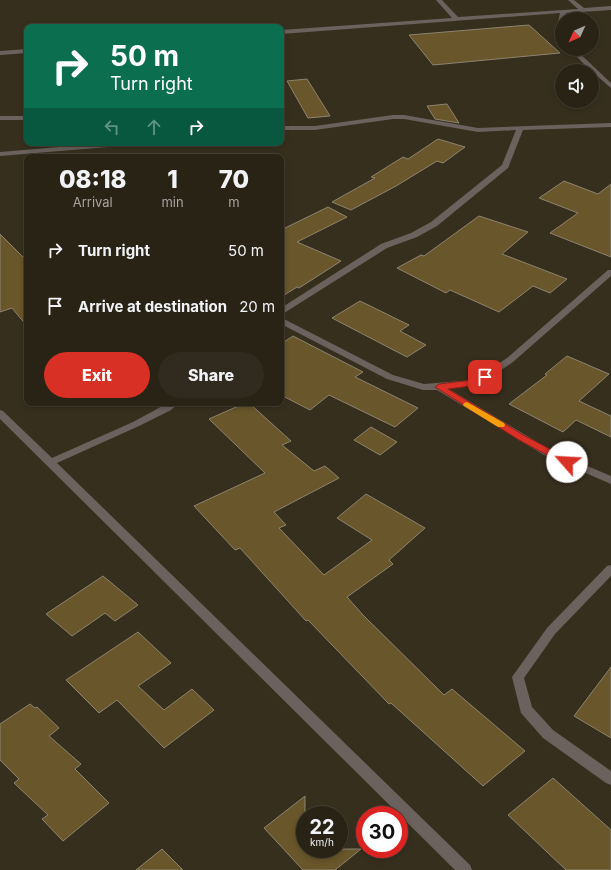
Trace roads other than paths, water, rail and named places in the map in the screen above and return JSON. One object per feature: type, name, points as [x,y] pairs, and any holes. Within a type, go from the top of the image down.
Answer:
[{"type":"street","points":[[439,0],[456,19]]},
{"type":"street","points":[[572,0],[583,10]]},
{"type":"street","points":[[284,32],[611,8]]},
{"type":"street","points":[[0,53],[24,51]]},
{"type":"street","points":[[579,56],[611,86]]},
{"type":"street","points":[[284,128],[315,128],[393,117],[404,117],[478,130],[611,125]]},
{"type":"street","points":[[0,118],[24,118]]},
{"type":"street","points":[[284,310],[384,246],[414,235],[434,224],[505,166],[520,128]]},
{"type":"street","points":[[0,154],[96,146]]},
{"type":"street","points":[[284,322],[390,376],[423,387],[439,387],[476,383],[510,360],[611,272]]},
{"type":"street","points":[[439,387],[548,453],[611,480]]},
{"type":"street","points":[[51,462],[136,424],[170,406]]},
{"type":"street","points":[[0,414],[51,462],[465,870]]},
{"type":"street","points":[[611,569],[551,631],[518,677],[526,709],[548,734],[611,779]]}]
